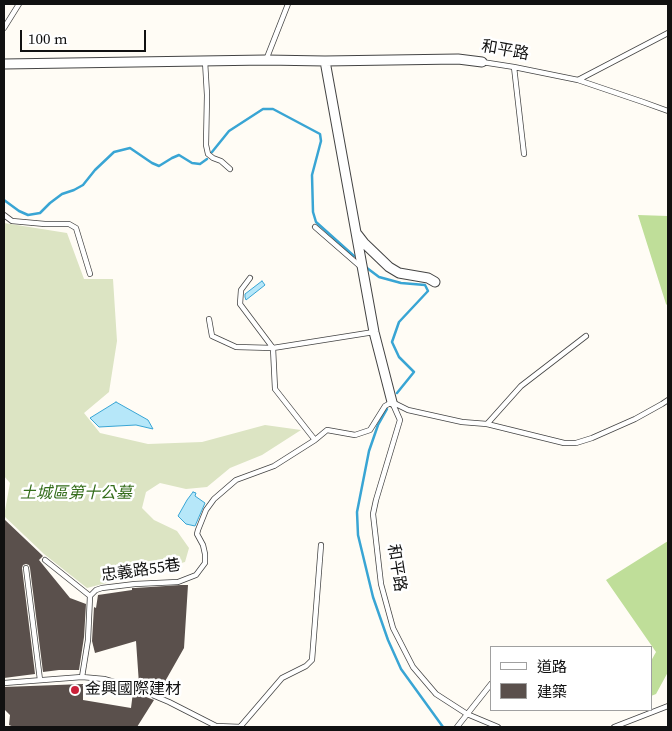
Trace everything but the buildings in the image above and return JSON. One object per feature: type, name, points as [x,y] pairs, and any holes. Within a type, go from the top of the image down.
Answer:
[{"type":"street","name":"和平路","points":[[4,64],[458,59],[482,62]]},
{"type":"street","name":"和平路","points":[[325,61],[374,332],[392,402]]},
{"type":"street","points":[[357,233],[369,248],[389,267],[399,273],[428,278],[434,282]]},
{"type":"lane","points":[[4,28],[19,4]]},
{"type":"lane","points":[[266,60],[288,4]]},
{"type":"lane","points":[[578,80],[668,33]]},
{"type":"lane","points":[[205,61],[207,94],[206,145],[208,154],[230,168]]},
{"type":"lane","name":"和平路","points":[[482,62],[578,80],[668,111]]},
{"type":"lane","points":[[514,67],[524,154]]},
{"type":"lane","points":[[4,215],[12,221],[70,224],[76,228],[90,274]]},
{"type":"lane","points":[[315,227],[362,268]]},
{"type":"lane","points":[[250,278],[241,290],[240,304],[273,348],[274,389],[315,440],[327,430],[355,435],[370,430],[385,406],[392,402],[408,410],[462,422],[487,424],[564,443],[576,443],[635,419],[668,400]]},
{"type":"lane","points":[[209,319],[212,336],[236,347],[273,348],[374,332]]},
{"type":"lane","points":[[487,424],[521,386],[586,336]]},
{"type":"lane","name":"和平路","points":[[392,402],[400,420],[373,514],[381,584],[393,628],[413,667],[436,694],[467,714],[498,727]]},
{"type":"lane","name":"忠義路55巷","points":[[82,677],[88,640],[90,596],[96,590],[102,588],[178,582],[196,574],[205,563],[203,545],[197,534],[206,510],[214,499],[236,480],[274,466],[315,440]]},
{"type":"lane","points":[[4,682],[82,677],[104,679],[138,689],[169,702],[216,726],[241,727],[282,678],[306,666],[312,660],[320,545]]},
{"type":"lane","points":[[45,560],[90,596]]},
{"type":"lane","points":[[26,568],[40,680]]},
{"type":"lane","points":[[457,727],[490,685]]},
{"type":"lane","points":[[614,727],[668,706]]},
{"type":"green space","points":[[638,215],[668,216],[668,306],[666,304]]},
{"type":"green space","name":"土城區第十公墓","points":[[4,223],[67,233],[84,279],[113,279],[117,341],[109,392],[84,413],[100,433],[148,444],[202,442],[265,425],[301,430],[262,455],[230,468],[207,487],[186,489],[160,483],[146,492],[142,508],[154,520],[177,531],[189,548],[185,562],[87,588],[44,554],[4,516],[10,483],[4,476]]},
{"type":"green space","points":[[668,541],[668,672],[656,694],[652,696],[652,659],[656,652],[606,580]]},
{"type":"water","points":[[262,281],[265,285],[246,300],[245,294]]},
{"type":"water","points":[[116,402],[148,420],[153,429],[136,425],[99,427],[90,418]]},
{"type":"water","points":[[193,492],[196,493],[195,496],[205,503],[195,526],[186,524],[178,516]]},
{"type":"waterway","points":[[212,152],[229,131],[263,109],[273,109],[320,134],[321,141],[312,175],[313,212],[316,222],[354,256]]},
{"type":"waterway","points":[[4,200],[28,215],[40,213],[62,194],[83,185],[95,170],[114,152],[130,148],[159,166],[179,155],[192,163],[200,164],[207,159]]},
{"type":"waterway","points":[[367,268],[379,277],[401,283],[425,285],[428,291],[399,322],[392,342],[399,357],[414,372],[397,393]]},
{"type":"waterway","points":[[387,409],[378,425],[369,451],[357,512],[358,535],[373,597],[388,640],[401,669],[443,727]]},
{"type":"place","name":"金興國際建材","points":[[75,690]]}]
